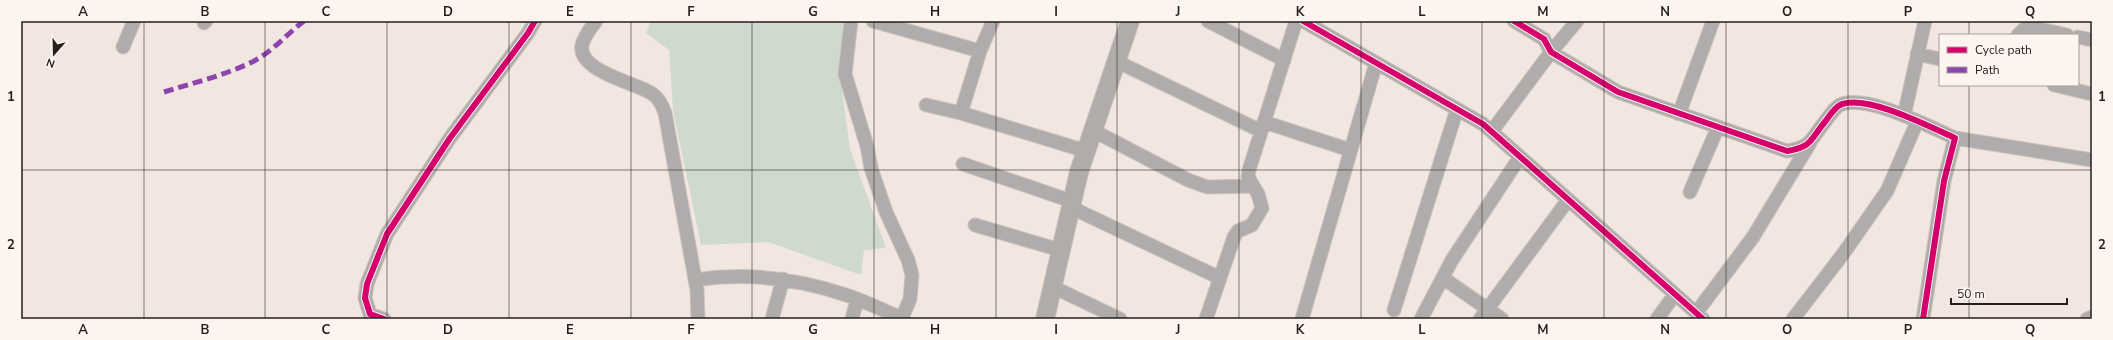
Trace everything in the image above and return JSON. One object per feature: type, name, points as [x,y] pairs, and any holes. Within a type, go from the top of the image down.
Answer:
[{"type":"main road","points":[[1045,319],[1051,286],[1071,204],[1086,151],[1130,21]]},
{"type":"street","points":[[123,47],[134,21]]},
{"type":"street","points":[[384,319],[370,314],[365,298],[367,284],[387,234],[450,138],[528,33],[535,21]]},
{"type":"street","points":[[596,21],[582,45],[582,52],[587,60],[606,74],[651,93],[660,102],[676,170],[695,280],[698,319]]},
{"type":"street","points":[[695,280],[724,277],[762,276],[794,280],[847,295],[903,319],[910,299],[912,275],[908,260],[886,212],[871,168],[867,146],[845,74],[851,21]]},
{"type":"street","points":[[873,21],[980,51]]},
{"type":"street","points":[[961,113],[980,51],[993,21]]},
{"type":"street","points":[[1208,21],[1284,60]]},
{"type":"street","points":[[1206,319],[1234,237],[1238,232],[1252,225],[1262,208],[1261,201],[1248,178],[1296,21]]},
{"type":"street","points":[[1303,21],[1483,124],[1699,316],[1752,237],[1810,143],[1838,106],[1849,102],[1869,104],[1904,116],[1955,138],[2092,160]]},
{"type":"street","points":[[1514,21],[1544,39],[1551,52],[1618,92],[1787,151],[1798,149],[1810,143]]},
{"type":"street","points":[[1492,131],[1551,52],[1577,21]]},
{"type":"street","points":[[1679,114],[1713,21]]},
{"type":"street","points":[[1904,116],[1925,21]]},
{"type":"street","points":[[2019,34],[2024,28],[2035,28],[2062,34]]},
{"type":"street","points":[[2079,38],[2092,40]]},
{"type":"street","points":[[1917,54],[1939,59]]},
{"type":"street","points":[[1116,62],[1263,127],[1350,150]]},
{"type":"street","points":[[1302,319],[1376,63]]},
{"type":"street","points":[[2058,86],[2092,94]]},
{"type":"street","points":[[926,105],[961,113],[1086,151]]},
{"type":"street","points":[[1394,310],[1457,109]]},
{"type":"street","points":[[1793,319],[1843,254],[1887,191],[1917,122]]},
{"type":"street","points":[[1690,192],[1718,127]]},
{"type":"street","points":[[1092,130],[1188,180],[1207,187],[1253,186]]},
{"type":"street","points":[[1923,319],[1944,181],[1955,138]]},
{"type":"street","points":[[1421,319],[1452,260],[1520,157]]},
{"type":"street","points":[[963,164],[1071,204],[1220,278]]},
{"type":"street","points":[[1480,319],[1568,200]]},
{"type":"street","points":[[975,225],[1060,250]]},
{"type":"street","points":[[1443,278],[1502,319]]},
{"type":"street","points":[[772,319],[783,279]]},
{"type":"street","points":[[1051,286],[1120,319]]},
{"type":"street","points":[[1656,319],[1675,294]]},
{"type":"street","points":[[852,319],[857,300]]},
{"type":"street","points":[[2087,319],[2092,317]]},
{"type":"green space","points":[[651,21],[847,21],[840,75],[850,149],[886,248],[864,250],[861,275],[768,242],[701,245],[673,110],[669,50],[646,33]]},
{"type":"marked path","points":[[164,92],[221,75],[254,61],[274,47],[304,21]]},
{"type":"cycle path","points":[[384,319],[370,314],[365,298],[367,284],[387,234],[450,138],[528,33],[535,21]]},
{"type":"cycle path","points":[[1303,21],[1483,124],[1703,319]]},
{"type":"cycle path","points":[[1514,21],[1544,39],[1551,52],[1618,92],[1787,151],[1806,145],[1810,142],[1836,108],[1840,105],[1851,103],[1881,107],[1955,138],[1944,181],[1923,319]]}]
